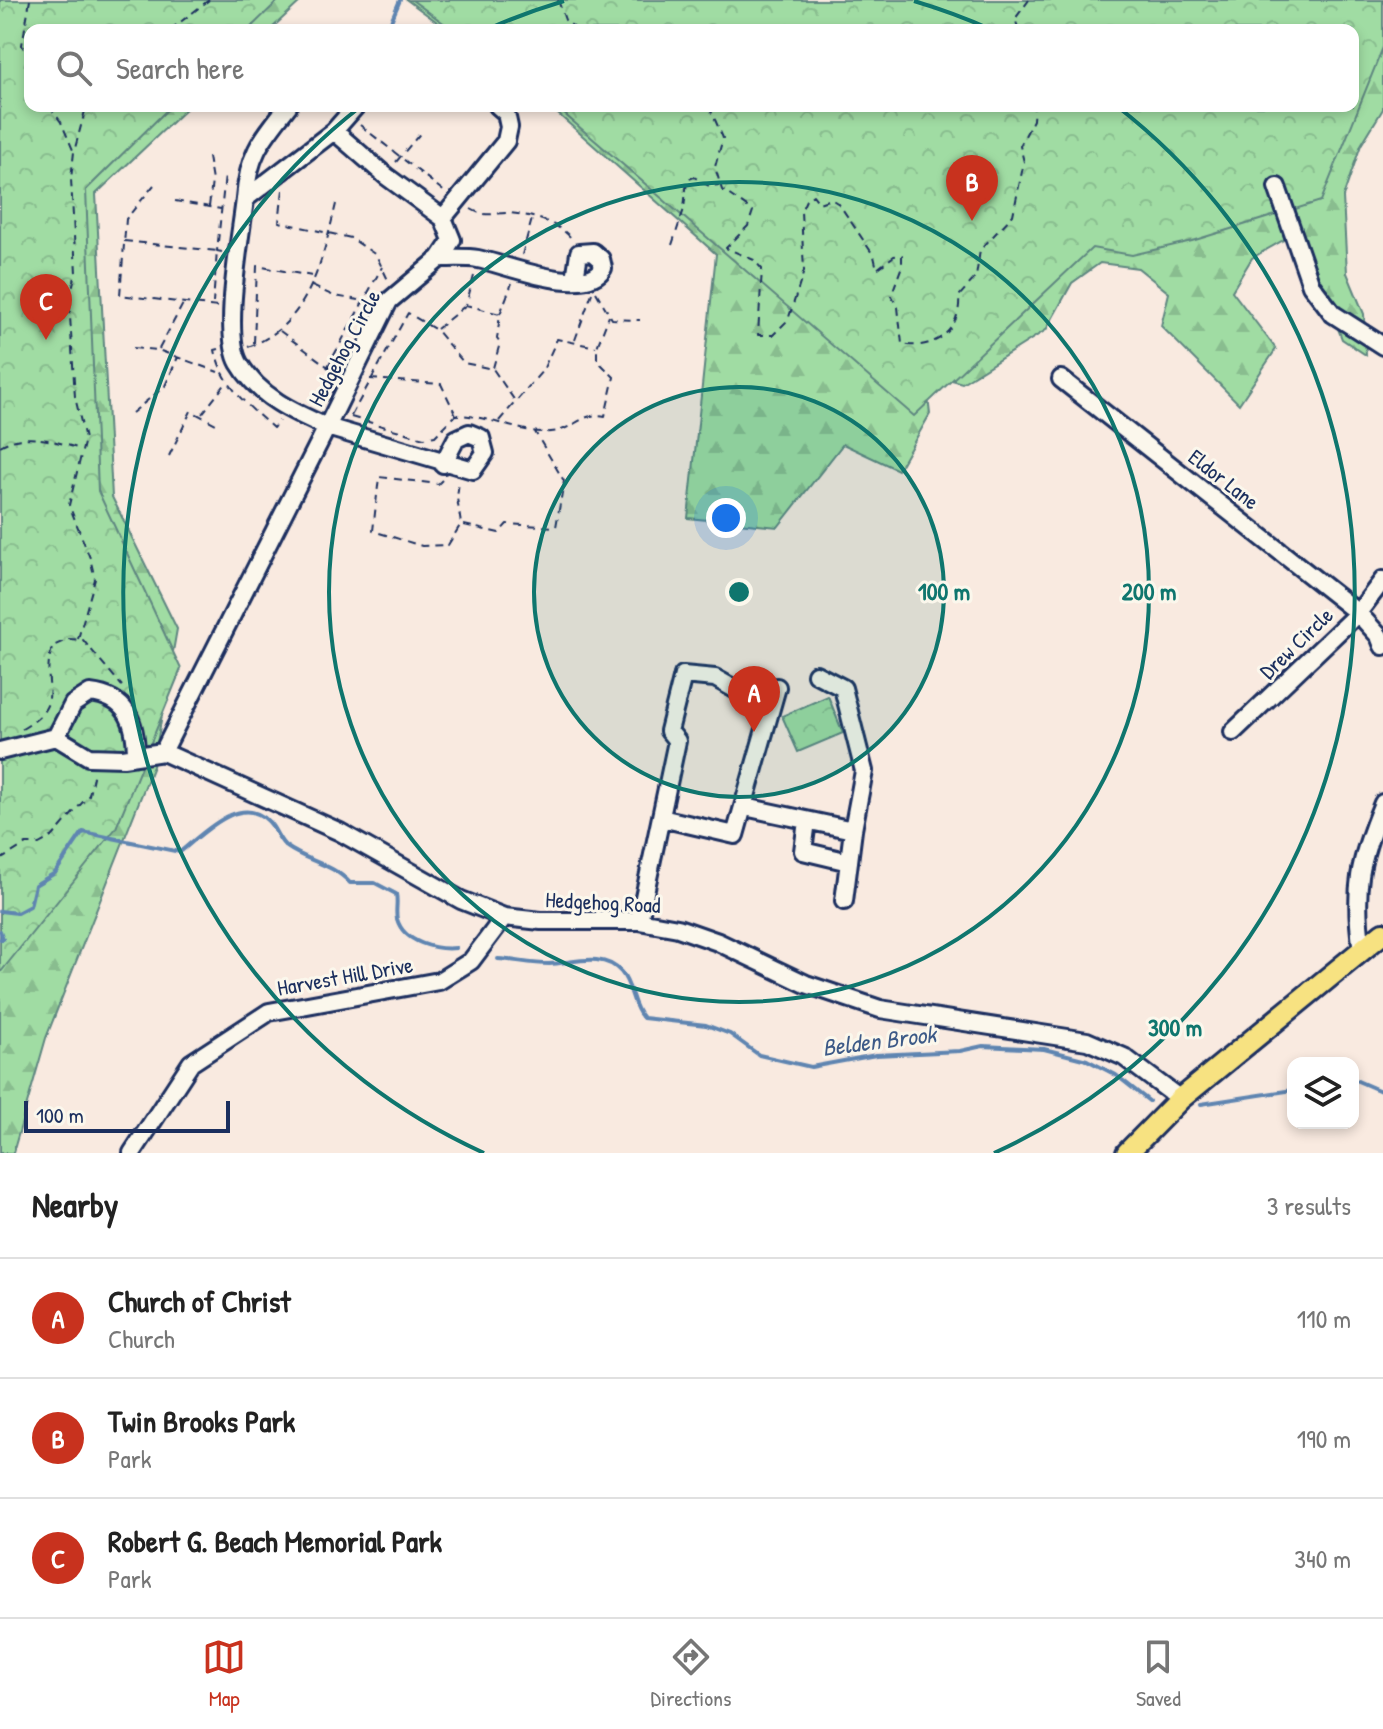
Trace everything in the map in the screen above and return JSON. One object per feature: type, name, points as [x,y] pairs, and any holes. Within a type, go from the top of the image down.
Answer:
[{"type":"main road","points":[[1127,1153],[1180,1099],[1383,933]]},
{"type":"street","name":"Hedgehog Circle","points":[[283,112],[258,143],[247,168],[231,349],[258,387],[290,410],[327,427],[443,464],[460,473]]},
{"type":"street","points":[[245,199],[334,131],[351,112]]},
{"type":"street","points":[[443,218],[506,141],[509,127],[505,112]]},
{"type":"street","points":[[334,131],[386,176],[443,218],[452,240],[440,258]]},
{"type":"street","points":[[1277,187],[1311,285],[1333,314],[1383,346]]},
{"type":"street","name":"Hedgehog Circle","points":[[163,752],[327,427],[358,377],[389,301],[440,258]]},
{"type":"street","points":[[440,258],[478,259],[546,277],[575,279]]},
{"type":"street","name":"Eldor Lane","points":[[1061,379],[1358,613],[1383,646]]},
{"type":"street","points":[[443,464],[456,439],[469,433],[481,438],[485,453],[482,462],[473,470],[460,473]]},
{"type":"street","name":"Drew Circle","points":[[1233,732],[1358,613],[1383,580]]},
{"type":"street","points":[[816,674],[843,688],[864,771],[844,901]]},
{"type":"street","points":[[639,921],[677,741],[669,731],[683,675],[715,678],[770,709]]},
{"type":"street","points":[[661,818],[735,835],[777,687]]},
{"type":"street","points":[[56,737],[73,704],[90,693],[109,695],[125,710],[136,732],[129,757]]},
{"type":"street","points":[[0,751],[56,737],[95,757],[129,757],[163,752]]},
{"type":"street","name":"Hedgehog Road","points":[[163,752],[340,832],[434,886],[504,917],[541,921],[639,921],[678,928],[718,942],[806,984],[880,1009],[1087,1041],[1124,1057],[1180,1099]]},
{"type":"street","points":[[1362,951],[1356,911],[1358,875],[1383,803]]},
{"type":"street","points":[[745,807],[853,830]]},
{"type":"street","points":[[807,821],[803,851],[849,862]]},
{"type":"street","name":"Harvest Hill Drive","points":[[132,1153],[191,1063],[269,1012],[439,981],[471,961],[504,917]]},
{"type":"path","points":[[26,24],[30,0]]},
{"type":"path","points":[[178,24],[209,0]]},
{"type":"path","points":[[558,0],[565,20],[570,24]]},
{"type":"path","points":[[1017,24],[1015,19],[1029,0]]},
{"type":"path","points":[[54,112],[74,152]]},
{"type":"path","points":[[78,639],[95,579],[69,505],[85,439],[75,397],[69,300],[76,273],[71,206],[74,152],[85,112]]},
{"type":"path","points":[[712,112],[723,138],[715,167],[720,185],[730,197],[753,211],[748,226],[726,248],[754,260],[762,269],[758,289],[758,335],[773,335],[788,320],[804,271],[801,211],[806,200],[813,195],[819,203],[831,199],[839,204],[874,256],[877,269],[894,256],[902,255],[902,266],[891,296],[898,307],[902,344],[923,345],[950,332],[960,308],[959,296],[976,277],[980,250],[1013,215],[1024,162],[1020,146],[1033,120],[1034,112]]},
{"type":"path","points":[[386,176],[423,130]]},
{"type":"path","points":[[208,157],[212,181],[209,207]]},
{"type":"path","points":[[284,169],[279,222],[351,238],[376,255],[399,293]]},
{"type":"path","points":[[212,306],[225,175]]},
{"type":"path","points":[[672,245],[684,209],[687,180],[694,177],[709,186],[720,185]]},
{"type":"path","points":[[154,185],[126,219],[120,295],[226,308]]},
{"type":"path","points":[[175,201],[222,209]]},
{"type":"path","points":[[290,410],[273,428],[236,395],[220,372],[215,350],[269,340],[290,323],[315,276],[336,204]]},
{"type":"path","points":[[493,369],[500,343],[497,339],[500,314],[518,270],[532,219]]},
{"type":"path","points":[[123,241],[239,253]]},
{"type":"path","points":[[436,330],[466,305],[478,259]]},
{"type":"path","points":[[255,345],[257,266],[315,276]]},
{"type":"path","points":[[327,368],[382,267]]},
{"type":"path","points":[[311,285],[334,296],[362,301]]},
{"type":"path","points":[[456,415],[535,431],[559,431],[592,413],[605,416],[614,377],[597,360],[597,347],[609,316],[594,288],[575,341]]},
{"type":"path","points":[[158,350],[185,302]]},
{"type":"path","points":[[466,305],[500,314]]},
{"type":"path","points":[[350,417],[358,377],[408,313],[436,330],[464,363],[493,369],[515,401]]},
{"type":"path","points":[[609,316],[640,320]]},
{"type":"path","points":[[280,331],[327,368],[358,377],[441,384],[456,415]]},
{"type":"path","points":[[498,422],[543,370],[557,339],[597,347]]},
{"type":"path","points":[[133,348],[158,350],[220,372]]},
{"type":"path","points":[[132,413],[165,386],[178,357]]},
{"type":"path","points":[[202,415],[227,382]]},
{"type":"path","points":[[169,456],[191,411],[216,424]]},
{"type":"path","points":[[327,427],[340,414],[424,438],[435,436],[456,415]]},
{"type":"path","points":[[461,524],[499,533],[507,524],[556,527],[564,481],[535,431]]},
{"type":"path","points":[[0,446],[13,438],[42,437],[82,450]]},
{"type":"path","points":[[460,473],[457,498],[461,524],[448,545],[422,546],[373,531],[379,477],[438,484],[444,476],[460,473]]},
{"type":"path","points":[[0,860],[26,844],[39,844],[53,836],[89,795],[95,757]]},
{"type":"green space","points":[[0,0],[302,0],[276,24],[24,24],[24,112],[183,112],[96,194],[112,497],[177,629],[153,766],[46,1038],[13,1153],[0,1153]]},
{"type":"green space","points":[[0,0],[279,0],[254,24],[24,24],[24,112],[165,112],[86,190],[98,491],[181,669],[116,828],[0,973]]},
{"type":"green space","points":[[407,0],[1383,0],[1383,109],[1361,145],[1343,197],[1347,273],[1364,314],[1366,355],[1342,339],[1301,230],[1252,258],[1232,291],[1276,349],[1239,404],[1161,326],[1169,293],[1138,268],[1100,263],[1072,283],[1046,330],[962,383],[945,378],[928,397],[930,414],[898,470],[843,444],[778,527],[688,518],[716,254],[556,112],[1359,112],[1359,24],[440,24]]},
{"type":"green space","points":[[412,0],[1383,0],[1383,47],[1359,107],[1359,24],[445,24]]},
{"type":"green space","points":[[562,112],[1357,112],[1321,201],[1192,241],[1132,255],[1092,248],[914,416]]},
{"type":"green space","points":[[828,696],[843,733],[798,752],[782,716]]},
{"type":"waterway","points":[[391,21],[400,0]]},
{"type":"waterway","name":"Belden Brook","points":[[0,911],[17,913],[30,906],[35,885],[55,873],[83,832],[180,852],[223,819],[247,812],[258,814],[269,822],[287,847],[336,871],[350,883],[375,883],[396,894],[397,919],[413,939],[439,948],[456,948]]},
{"type":"waterway","name":"Belden Brook","points":[[0,931],[3,939],[0,939]]},
{"type":"waterway","name":"Belden Brook","points":[[498,959],[549,964],[587,960],[606,962],[625,977],[643,1018],[706,1025],[730,1034],[759,1055],[811,1067],[876,1055],[960,1051],[983,1046],[1044,1049],[1087,1060],[1116,1075],[1149,1101]]},
{"type":"waterway","name":"Belden Brook","points":[[1359,1082],[1383,1092]]},
{"type":"waterway","name":"Belden Brook","points":[[1201,1104],[1287,1091]]},
{"type":"place","name":"Twin Brooks Park","points":[[972,221]]},
{"type":"place","name":"Robert G. Beach Memorial Park","points":[[46,340]]},
{"type":"place","name":"Church of Christ","points":[[754,732]]}]
